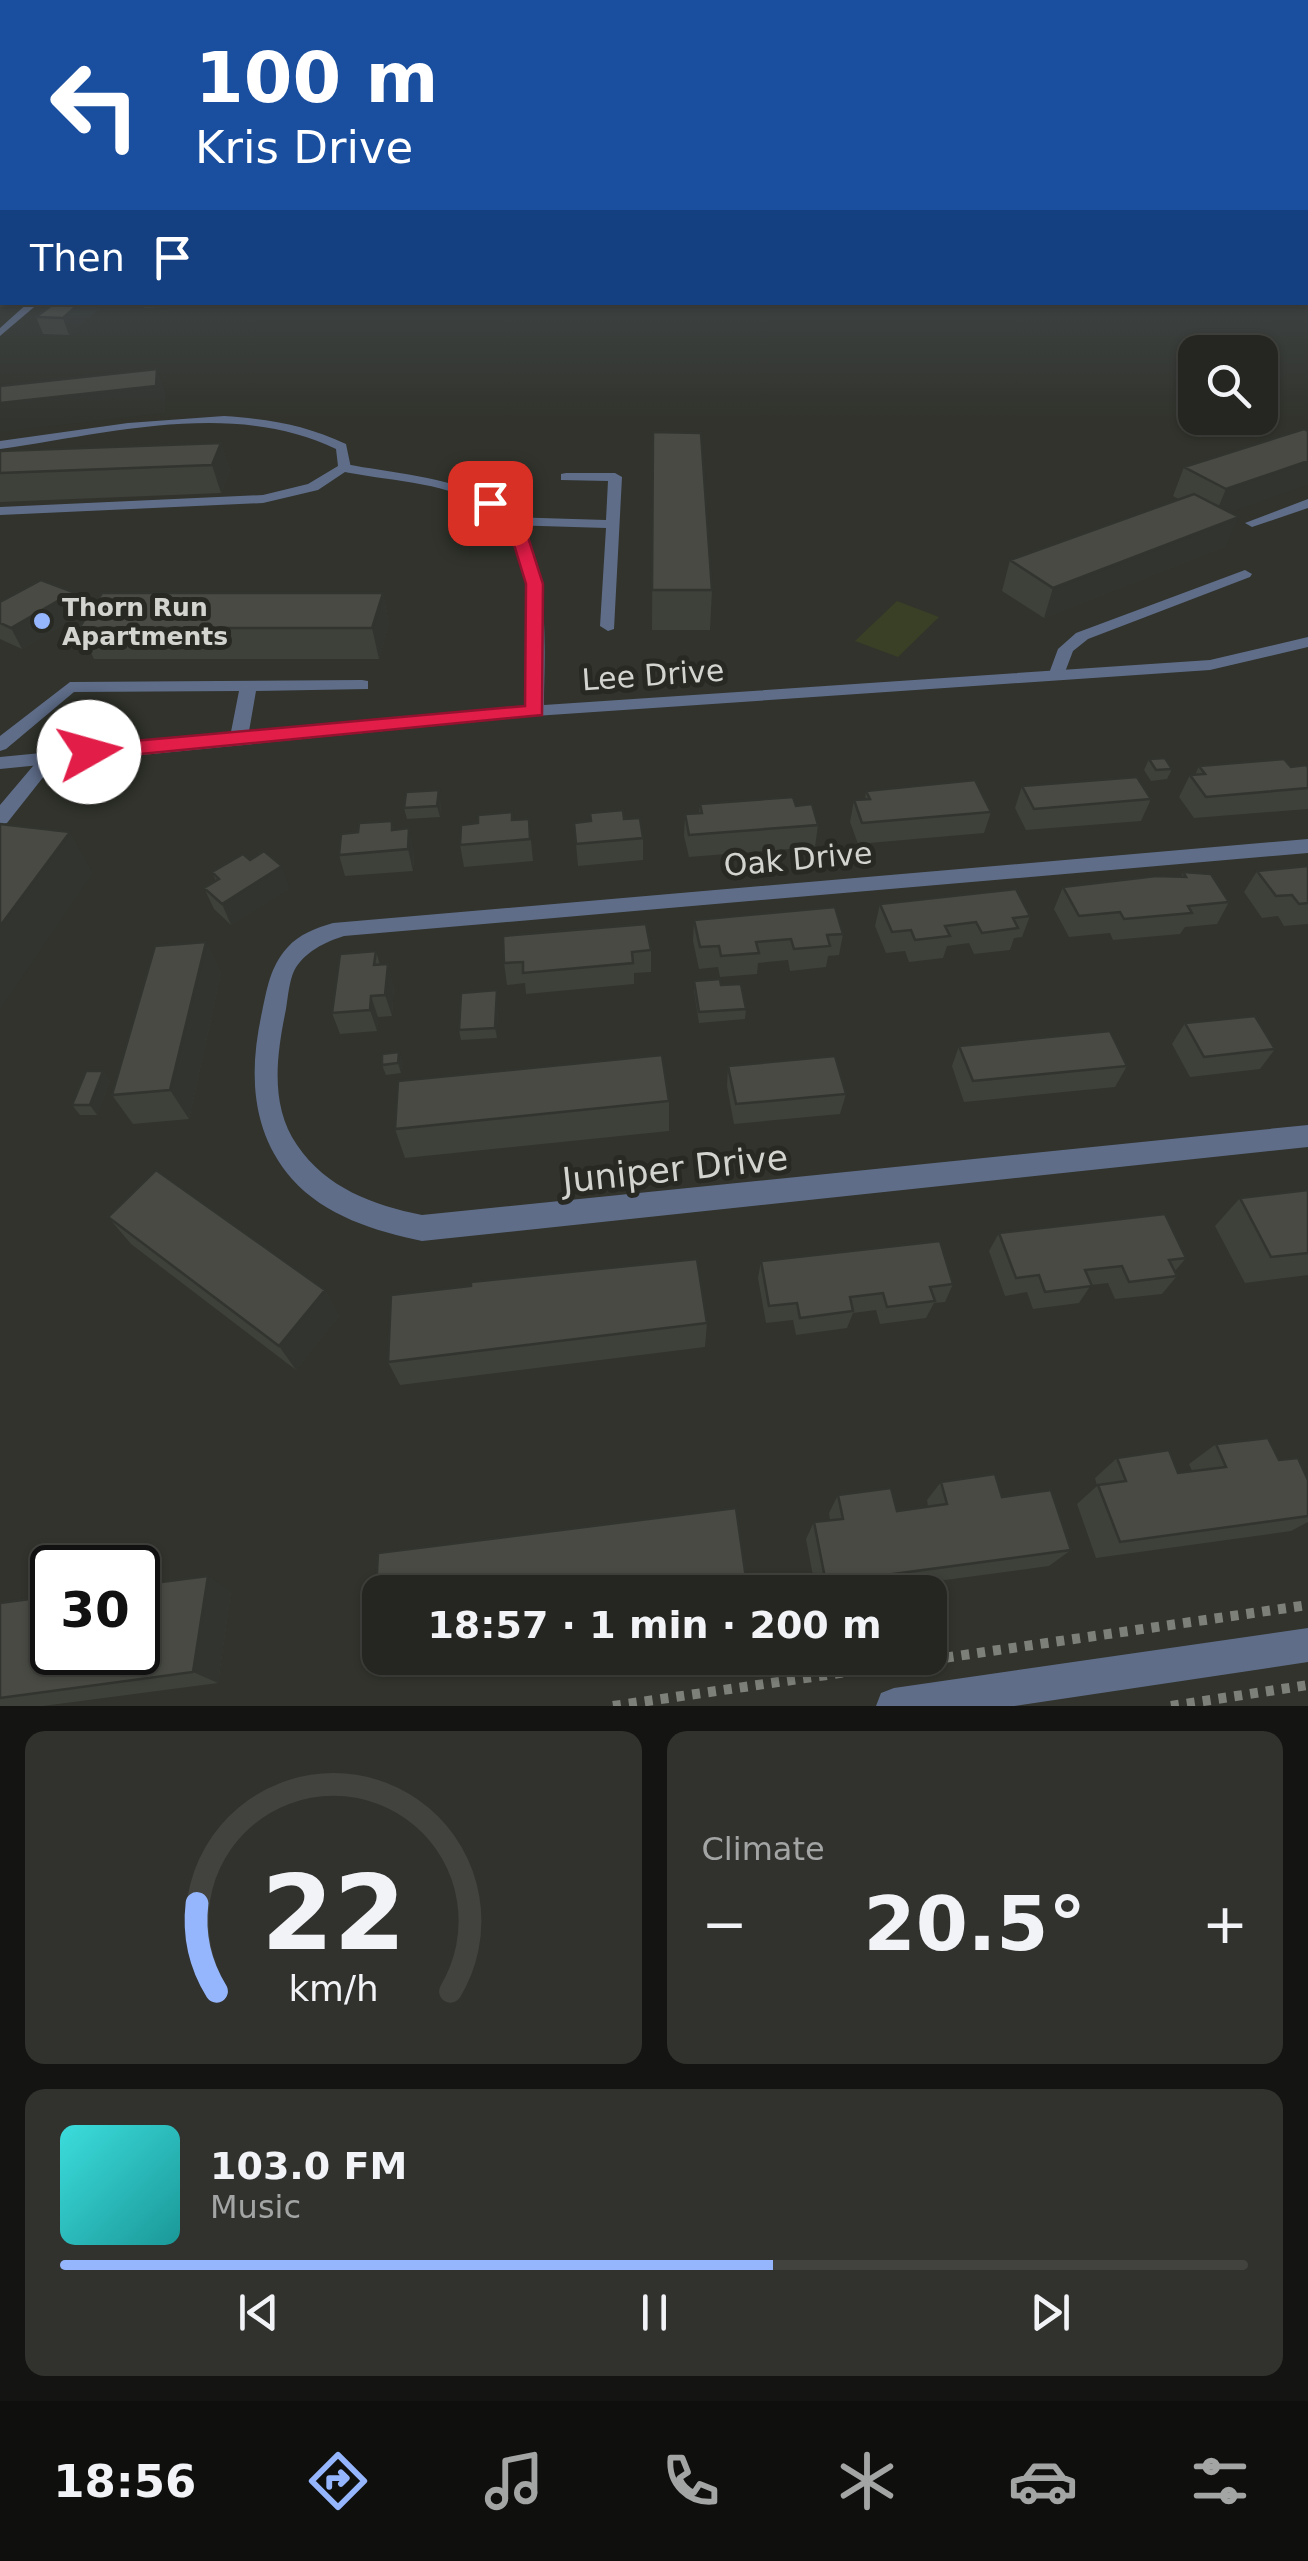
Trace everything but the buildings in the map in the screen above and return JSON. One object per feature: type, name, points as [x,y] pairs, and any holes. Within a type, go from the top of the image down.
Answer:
[{"type":"street","points":[[0,333],[32,305]]},
{"type":"street","points":[[0,446],[238,419],[303,428],[330,439],[342,448],[345,468]]},
{"type":"street","points":[[0,511],[263,499],[313,488],[345,468],[490,503],[519,534],[534,584],[535,711]]},
{"type":"street","points":[[566,477],[615,477],[608,626]]},
{"type":"street","points":[[1252,523],[1308,503]]},
{"type":"street","points":[[508,521],[612,524]]},
{"type":"street","points":[[1056,676],[1066,649],[1082,636],[1244,574]]},
{"type":"street","name":"Lee Drive","points":[[0,763],[535,711],[1210,665],[1308,642]]},
{"type":"street","points":[[0,746],[70,687],[362,685]]},
{"type":"street","points":[[240,737],[248,686]]},
{"type":"street","points":[[0,818],[50,757]]},
{"type":"street","name":"Oak Drive","points":[[298,949],[327,932],[366,925],[1308,846]]},
{"type":"street","name":"Juniper Drive","points":[[298,949],[281,975],[268,1049],[266,1098],[272,1122],[302,1174],[353,1211],[386,1223],[461,1228],[1308,1136]]},
{"type":"street","points":[[894,1706],[1308,1645]]},
{"type":"path","points":[[613,1706],[1308,1605]]},
{"type":"path","points":[[1171,1706],[1308,1685]]},
{"type":"green space","points":[[897,601],[939,617],[898,657],[855,641]]},
{"type":"place","name":"Thorn Run Apartments","points":[[42,621]]},
{"type":"route","points":[[89,752],[535,711],[534,584],[519,534],[490,503]]}]
